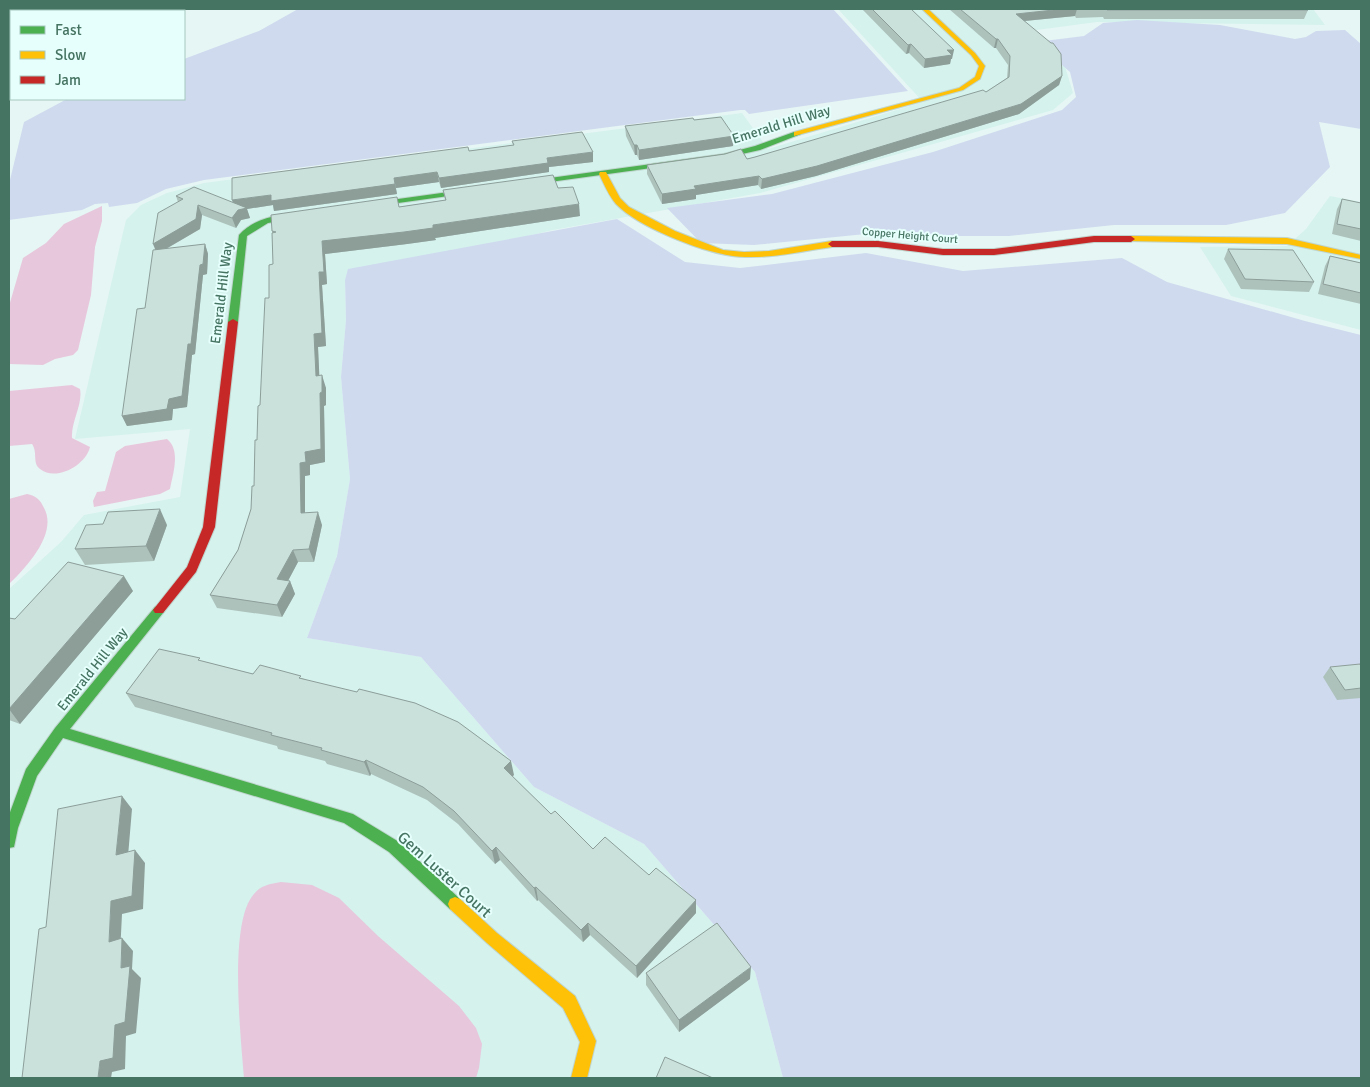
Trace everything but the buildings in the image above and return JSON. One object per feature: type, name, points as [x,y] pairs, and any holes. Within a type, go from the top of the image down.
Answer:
[{"type":"street","name":"Emerald Hill Way","points":[[349,208],[724,156],[961,89],[978,78],[982,66],[973,54],[925,9]]},
{"type":"street","name":"Copper Height Court","points":[[603,174],[619,202],[644,219],[693,243],[732,254],[769,254],[840,243],[878,244],[944,252],[994,252],[1094,239],[1288,241],[1361,256]]},
{"type":"street","name":"Emerald Hill Way","points":[[9,842],[11,828],[31,773],[60,732],[192,569],[209,527],[243,235],[249,226],[271,219],[320,212]]},
{"type":"street","name":"Gem Luster Court","points":[[60,732],[348,818],[394,847],[492,938],[569,1002],[588,1041],[579,1078]]},
{"type":"shaded area","points":[[298,9],[833,9],[908,91],[749,114],[745,110],[740,110],[204,180],[166,189],[137,203],[109,207],[108,203],[95,204],[82,210],[9,220],[9,184],[24,122],[65,100],[185,100],[185,59],[259,31]]},
{"type":"shaded area","points":[[838,9],[1313,9],[1325,25],[1097,22],[1029,31],[1064,63],[1073,93],[1053,110],[760,193],[553,230],[345,280],[346,320],[341,377],[350,479],[337,556],[307,638],[421,657],[534,787],[644,844],[755,972],[783,1078],[9,1078],[9,589],[61,542],[84,515],[180,497],[190,429],[75,439],[126,220],[141,205],[167,193],[204,183],[742,113],[768,149],[923,102]]},
{"type":"shaded area","points":[[1137,20],[1220,25],[1295,39],[1306,37],[1316,31],[1345,30],[1361,44],[1361,129],[1319,122],[1330,167],[1285,213],[1226,225],[1114,225],[1009,236],[958,236],[886,232],[754,245],[701,243],[667,208],[772,194],[933,152],[1062,110],[1076,97],[1070,72],[1036,42],[1084,36],[1103,23]]},
{"type":"shaded area","points":[[1330,196],[1361,202],[1361,330],[1231,296],[1200,247],[1287,246],[1306,229]]},
{"type":"shaded area","points":[[102,206],[102,221],[95,247],[91,295],[78,350],[73,355],[55,359],[43,365],[9,364],[9,306],[23,258],[46,243],[64,224]]},
{"type":"shaded area","points":[[617,219],[685,262],[740,268],[866,253],[963,271],[1122,258],[1167,282],[1361,335],[1361,1078],[783,1078],[755,972],[644,844],[534,787],[421,657],[307,638],[337,556],[350,479],[341,377],[346,320],[345,280],[348,269]]},
{"type":"shaded area","points":[[72,385],[80,389],[80,395],[72,438],[90,447],[83,460],[70,470],[54,474],[47,473],[36,464],[35,450],[32,444],[9,446],[9,391]]},
{"type":"shaded area","points":[[167,439],[174,449],[175,455],[170,489],[160,494],[94,507],[93,501],[97,492],[105,491],[116,452],[125,446]]},
{"type":"shaded area","points":[[27,494],[37,498],[42,505],[47,518],[47,528],[44,539],[32,559],[9,584],[9,499]]},
{"type":"shaded area","points":[[281,882],[312,885],[339,898],[378,936],[459,1006],[476,1028],[482,1044],[476,1078],[244,1078],[238,982],[241,929],[246,908],[254,894],[269,884]]},
{"type":"traffic: fast","points":[[362,206],[724,156],[757,148],[797,134]]},
{"type":"traffic: fast","points":[[233,322],[243,235],[265,221],[307,214]]},
{"type":"traffic: fast","points":[[9,842],[11,828],[31,773],[60,732],[159,610]]},
{"type":"traffic: fast","points":[[60,732],[348,818],[394,847],[455,904]]},
{"type":"traffic: slow","points":[[797,134],[961,89],[978,78],[982,66],[973,54],[925,9]]},
{"type":"traffic: slow","points":[[603,174],[618,201],[638,216],[690,241],[721,252],[757,255],[832,244]]},
{"type":"traffic: slow","points":[[1131,239],[1287,241],[1361,257]]},
{"type":"traffic: slow","points":[[455,904],[492,938],[569,1002],[588,1041],[579,1078]]},
{"type":"traffic: jam","points":[[832,244],[878,244],[943,252],[994,252],[1094,239],[1131,239]]},
{"type":"traffic: jam","points":[[159,610],[192,569],[209,527],[233,322]]}]
